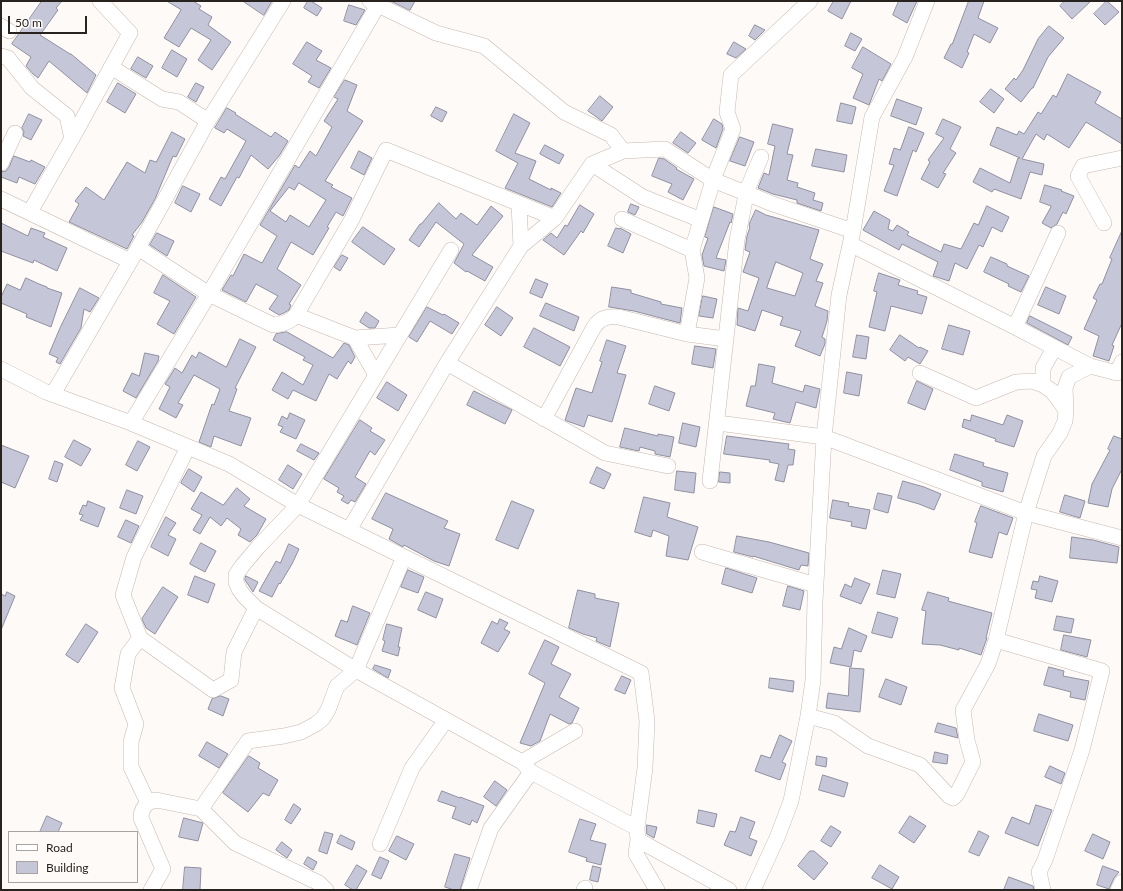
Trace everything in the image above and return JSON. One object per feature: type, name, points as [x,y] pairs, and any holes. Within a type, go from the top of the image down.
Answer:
[{"type":"street","points":[[30,212],[130,33],[100,1]]},
{"type":"street","points":[[53,394],[138,248],[208,121],[283,1]]},
{"type":"street","points":[[687,334],[697,278],[692,250],[713,180],[733,130],[727,112],[731,75],[810,1]]},
{"type":"street","points":[[753,890],[777,838],[791,801],[808,716],[813,680],[816,586],[824,437],[839,295],[852,238],[872,117],[905,56],[927,1]]},
{"type":"street","points":[[131,423],[210,294],[374,3],[436,33],[484,46],[564,112],[611,135],[623,151]]},
{"type":"street","points":[[1,56],[8,58],[32,88],[67,116],[72,139]]},
{"type":"street","points":[[112,67],[162,99],[178,102],[208,121]]},
{"type":"street","points":[[1,163],[15,133]]},
{"type":"street","points":[[349,530],[447,363],[521,246],[555,218],[592,164],[623,151],[665,149],[713,180],[852,238],[1090,366],[1120,370]]},
{"type":"street","points":[[138,248],[210,294],[273,324],[283,324],[291,320],[296,315],[351,221],[386,150],[555,218]]},
{"type":"street","points":[[710,481],[718,422],[737,240],[746,193],[761,157]]},
{"type":"street","points":[[1104,223],[1078,176],[1083,166],[1122,158]]},
{"type":"street","points":[[592,164],[643,197],[701,220]]},
{"type":"street","points":[[1,199],[130,261]]},
{"type":"street","points":[[519,204],[521,246]]},
{"type":"street","points":[[622,219],[692,250]]},
{"type":"street","points":[[1015,327],[1058,233]]},
{"type":"street","points":[[451,250],[298,505],[259,546],[236,575],[236,582],[239,589],[256,608],[356,670],[526,767],[729,890]]},
{"type":"street","points":[[296,315],[355,338],[400,335]]},
{"type":"street","points":[[544,419],[594,327],[602,318],[610,316],[619,317],[687,334],[726,339]]},
{"type":"street","points":[[355,338],[376,375]]},
{"type":"street","points":[[1043,385],[1042,368],[1052,352],[1050,345]]},
{"type":"street","points":[[447,363],[605,453],[668,466]]},
{"type":"street","points":[[808,716],[834,723],[868,746],[920,765],[949,796],[953,798],[957,794],[973,762],[967,740],[963,710],[988,664],[996,640],[1026,513],[1044,456],[1060,433],[1065,421],[1065,388],[1069,377],[1090,366]]},
{"type":"street","points":[[3,371],[53,394],[131,423],[229,464],[298,505],[641,673],[647,722],[645,768],[636,854],[657,890]]},
{"type":"street","points":[[920,373],[976,398],[1016,382],[1032,381],[1043,385],[1052,391],[1066,411]]},
{"type":"street","points":[[718,422],[824,437],[1026,513],[1122,538]]},
{"type":"street","points":[[188,447],[134,557],[124,596],[140,638],[213,690],[231,680],[234,652],[256,608]]},
{"type":"street","points":[[702,552],[816,586]]},
{"type":"street","points":[[201,809],[248,741],[295,733],[310,728],[323,718],[328,710],[337,686],[356,670],[404,557]]},
{"type":"street","points":[[140,638],[128,654],[122,688],[136,724],[131,742],[131,767],[148,803]]},
{"type":"street","points":[[996,640],[1102,671],[1082,750],[1045,860],[1039,872],[1043,890]]},
{"type":"street","points":[[380,844],[412,768],[446,720]]},
{"type":"street","points":[[469,890],[491,828],[526,767],[575,731]]},
{"type":"street","points":[[151,890],[163,869],[141,818],[141,812],[144,806],[154,800],[201,809],[235,843],[319,883],[326,890]]},
{"type":"street","points":[[1118,890],[1122,882]]},
{"type":"building","points":[[42,1],[62,1],[56,8],[58,10],[40,35],[71,54],[96,75],[87,93],[49,61],[38,78],[26,66],[31,57],[12,44]]},
{"type":"building","points":[[167,1],[193,1],[201,6],[199,9],[212,17],[208,25],[231,42],[212,70],[198,60],[211,40],[191,28],[179,47],[164,38],[181,10]]},
{"type":"building","points":[[243,1],[272,1],[264,15]]},
{"type":"building","points":[[308,1],[311,1],[322,8],[317,16],[304,8]]},
{"type":"building","points":[[391,1],[415,1],[410,10]]},
{"type":"building","points":[[834,1],[851,1],[842,19],[828,11]]},
{"type":"building","points":[[899,1],[917,1],[907,23],[893,15]]},
{"type":"building","points":[[969,1],[984,1],[978,18],[998,28],[990,43],[974,34],[967,52],[969,53],[962,68],[944,58],[952,44]]},
{"type":"building","points":[[1065,1],[1091,1],[1072,19],[1060,6]]},
{"type":"building","points":[[1107,1],[1119,12],[1105,25],[1094,14]]},
{"type":"building","points":[[349,5],[365,10],[356,25],[344,21]]},
{"type":"building","points":[[755,25],[765,30],[755,40],[749,36]]},
{"type":"building","points":[[1049,26],[1064,38],[1048,57],[1033,88],[1021,102],[1005,89],[1014,78],[1016,80],[1023,70],[1038,39]]},
{"type":"building","points":[[851,33],[862,39],[855,51],[845,46]]},
{"type":"building","points":[[307,42],[322,51],[316,60],[331,68],[319,88],[308,82],[312,76],[293,64]]},
{"type":"building","points":[[734,42],[746,49],[736,58],[727,54]]},
{"type":"building","points":[[863,47],[891,64],[882,81],[879,79],[869,105],[853,98],[863,74],[852,68]]},
{"type":"building","points":[[172,50],[187,59],[177,77],[162,68]]},
{"type":"building","points":[[138,57],[153,66],[146,78],[131,69]]},
{"type":"building","points":[[1068,74],[1101,92],[1095,103],[1122,119],[1122,144],[1086,122],[1069,148],[1047,134],[1044,140],[1036,134],[1022,159],[1044,164],[1042,175],[1030,172],[1021,199],[994,189],[992,192],[973,182],[980,168],[1010,183],[1018,158],[1020,158],[990,145],[997,127],[1017,135],[1019,131],[1024,134],[1038,112],[1041,114],[1053,95],[1056,97]]},
{"type":"building","points":[[345,80],[357,85],[347,111],[363,121],[325,181],[333,185],[331,187],[352,198],[343,216],[336,212],[327,227],[329,228],[313,255],[291,242],[277,269],[301,285],[289,304],[291,305],[289,310],[279,315],[269,309],[278,296],[256,284],[246,302],[222,290],[231,275],[233,276],[244,254],[262,263],[277,236],[260,225],[295,165],[299,168],[310,151],[316,156],[332,127],[324,121],[338,99],[334,97]],"holes":[[[299,183],[326,200],[309,227],[290,215],[286,222],[270,211],[289,187],[294,190]]]},
{"type":"building","points":[[118,83],[136,94],[125,113],[107,102]]},
{"type":"building","points":[[196,83],[204,87],[196,102],[188,97]]},
{"type":"building","points":[[991,89],[1004,99],[994,113],[980,102]]},
{"type":"building","points":[[600,96],[613,107],[602,121],[588,111]]},
{"type":"building","points":[[897,99],[922,108],[916,125],[891,116]]},
{"type":"building","points":[[841,103],[856,107],[852,124],[837,121]]},
{"type":"building","points":[[436,107],[447,112],[442,122],[431,116]]},
{"type":"building","points":[[227,108],[271,137],[275,132],[288,141],[279,156],[268,169],[251,155],[239,178],[237,177],[221,206],[209,199],[221,177],[225,179],[246,141],[227,129],[224,133],[215,128]]},
{"type":"building","points":[[29,114],[42,120],[31,140],[23,136],[24,132],[22,128]]},
{"type":"building","points":[[514,114],[530,123],[515,153],[536,161],[529,179],[551,190],[551,188],[561,193],[552,207],[505,188],[518,163],[496,151]]},
{"type":"building","points":[[714,119],[722,124],[723,129],[716,148],[702,140]]},
{"type":"building","points":[[943,119],[961,127],[950,149],[956,153],[943,173],[946,174],[938,188],[921,179],[930,162],[928,160],[944,138],[936,134]]},
{"type":"building","points":[[773,124],[793,129],[787,154],[793,155],[787,180],[798,183],[797,187],[815,193],[813,200],[823,203],[821,211],[797,203],[797,200],[773,194],[758,188],[764,173],[769,175],[775,146],[768,144]]},
{"type":"building","points":[[909,127],[924,133],[916,152],[913,150],[897,196],[884,191],[894,165],[889,164],[894,148],[900,150]]},
{"type":"building","points":[[172,132],[185,139],[176,157],[173,156],[155,199],[142,222],[132,235],[134,236],[127,249],[69,222],[79,204],[75,201],[86,187],[104,200],[127,162],[145,173],[150,160],[156,162]]},
{"type":"building","points":[[681,132],[696,143],[688,153],[673,143]]},
{"type":"building","points":[[740,137],[754,142],[745,166],[730,161]]},
{"type":"building","points":[[545,145],[564,155],[559,164],[540,154]]},
{"type":"building","points":[[816,149],[847,155],[844,172],[812,166]]},
{"type":"building","points":[[359,151],[372,158],[364,175],[351,168]]},
{"type":"building","points":[[14,156],[30,162],[31,160],[45,167],[35,184],[19,177],[17,183],[1,177],[1,172],[6,171]]},
{"type":"building","points":[[659,158],[664,159],[677,168],[676,169],[694,179],[683,200],[668,192],[672,184],[652,176]]},
{"type":"building","points":[[1045,185],[1062,190],[1061,191],[1074,196],[1066,214],[1063,212],[1057,224],[1051,228],[1042,223],[1051,207],[1040,202]]},
{"type":"building","points":[[183,186],[200,194],[191,212],[175,203]]},
{"type":"building","points":[[439,203],[456,219],[461,213],[477,225],[491,206],[503,216],[472,255],[493,267],[485,281],[467,271],[466,272],[454,263],[464,244],[436,222],[419,247],[409,240],[420,224]]},
{"type":"building","points":[[631,204],[639,207],[635,215],[628,212]]},
{"type":"building","points":[[580,205],[594,214],[583,233],[581,231],[564,255],[543,240],[551,233],[557,238],[565,225],[567,226]]},
{"type":"building","points":[[987,206],[1009,217],[1002,232],[992,227],[983,247],[979,245],[967,269],[955,263],[949,281],[933,276],[938,262],[902,244],[899,250],[863,230],[874,211],[890,220],[888,229],[893,231],[897,225],[909,232],[907,235],[941,252],[944,244],[961,249],[974,223],[978,225]]},
{"type":"building","points":[[714,207],[733,214],[731,223],[730,222],[716,258],[726,260],[724,271],[704,266],[702,255],[708,238],[705,237]]},
{"type":"building","points":[[756,210],[766,215],[819,230],[810,259],[823,264],[816,281],[823,283],[815,306],[828,311],[827,321],[822,337],[825,339],[825,344],[820,356],[795,346],[801,331],[780,325],[783,317],[762,310],[755,331],[737,325],[738,308],[748,311],[759,278],[743,272],[750,252],[745,250],[750,222]],"holes":[[[776,262],[803,273],[795,296],[767,288]]]},
{"type":"building","points":[[1,223],[28,236],[31,228],[45,233],[43,237],[67,248],[57,271],[34,260],[33,263],[1,251]]},
{"type":"building","points":[[363,227],[395,249],[384,265],[352,242]]},
{"type":"building","points":[[616,228],[620,228],[631,234],[623,253],[608,246]]},
{"type":"building","points":[[1122,231],[1122,323],[1112,345],[1114,346],[1109,361],[1093,356],[1099,336],[1084,329],[1097,300],[1093,298],[1100,284],[1102,284],[1112,259],[1110,258]]},
{"type":"building","points":[[157,233],[174,241],[167,256],[150,245]]},
{"type":"building","points":[[342,255],[348,258],[340,271],[334,267]]},
{"type":"building","points":[[991,257],[1029,276],[1021,292],[1008,286],[1009,284],[984,272]]},
{"type":"building","points":[[879,273],[900,280],[898,285],[918,291],[917,294],[927,297],[922,314],[891,306],[885,331],[869,327],[877,292],[874,291]]},
{"type":"building","points":[[163,275],[196,297],[174,334],[157,324],[170,301],[154,293]]},
{"type":"building","points":[[26,278],[62,293],[51,327],[26,317],[27,314],[1,303],[1,297],[7,284],[20,290]]},
{"type":"building","points":[[536,279],[548,284],[542,298],[530,293]]},
{"type":"building","points":[[612,287],[631,290],[631,293],[661,302],[661,304],[682,308],[680,323],[634,311],[609,307]]},
{"type":"building","points":[[1046,287],[1066,296],[1059,314],[1038,305]]},
{"type":"building","points":[[80,288],[99,298],[90,312],[84,309],[81,328],[60,364],[56,362],[58,358],[49,354]]},
{"type":"building","points":[[703,296],[717,299],[713,318],[699,316]]},
{"type":"building","points":[[546,303],[579,317],[574,331],[540,316]]},
{"type":"building","points":[[427,307],[443,315],[444,314],[459,323],[452,334],[430,321],[417,342],[409,337]]},
{"type":"building","points":[[497,307],[513,318],[501,336],[485,325]]},
{"type":"building","points":[[366,312],[379,321],[375,328],[369,328],[360,322]]},
{"type":"building","points":[[1030,316],[1072,337],[1068,345],[1027,323]]},
{"type":"building","points":[[949,325],[970,331],[963,355],[942,349]]},
{"type":"building","points":[[534,328],[570,347],[560,366],[524,347]]},
{"type":"building","points":[[287,332],[333,358],[344,343],[349,345],[355,357],[351,364],[348,361],[337,379],[329,374],[316,401],[293,390],[288,399],[272,390],[282,372],[303,385],[313,365],[303,360],[305,357],[273,340],[276,334]]},
{"type":"building","points":[[857,335],[869,337],[866,359],[853,357]]},
{"type":"building","points":[[900,335],[919,348],[920,347],[928,351],[920,364],[908,357],[905,361],[890,350]]},
{"type":"building","points":[[240,339],[256,347],[235,388],[237,389],[229,411],[251,418],[241,446],[214,436],[211,447],[199,442],[212,404],[214,405],[220,389],[194,375],[178,403],[183,405],[176,418],[159,409],[170,387],[165,384],[175,368],[182,373],[192,355],[196,358],[199,352],[226,367]]},
{"type":"building","points":[[607,340],[626,346],[617,373],[626,375],[612,422],[588,415],[584,427],[565,420],[576,388],[592,393]]},
{"type":"building","points":[[695,346],[716,349],[713,368],[692,364]]},
{"type":"building","points":[[145,353],[159,356],[158,361],[136,398],[123,391],[132,373],[139,376]]},
{"type":"building","points":[[759,364],[775,367],[772,383],[803,392],[805,385],[820,389],[816,408],[796,402],[790,423],[773,419],[775,413],[746,406],[751,386],[755,386]]},
{"type":"building","points":[[847,372],[862,375],[859,396],[844,393]]},
{"type":"building","points":[[917,381],[933,389],[925,410],[908,403]]},
{"type":"building","points":[[387,382],[407,395],[398,411],[377,398]]},
{"type":"building","points":[[655,386],[675,393],[669,411],[649,404]]},
{"type":"building","points":[[474,391],[512,410],[505,424],[467,405]]},
{"type":"building","points":[[290,413],[305,420],[296,439],[280,432],[283,427],[278,425],[282,416],[287,419]]},
{"type":"building","points":[[972,415],[1003,425],[1007,415],[1023,421],[1014,447],[995,441],[996,439],[962,427],[964,419],[970,421]]},
{"type":"building","points":[[360,420],[372,428],[370,431],[385,440],[375,455],[370,451],[355,477],[366,484],[355,502],[351,500],[348,504],[341,500],[344,496],[337,492],[339,488],[324,479]]},
{"type":"building","points":[[683,423],[700,427],[696,447],[679,443]]},
{"type":"building","points":[[625,428],[658,436],[658,434],[674,437],[670,457],[655,454],[655,451],[640,447],[639,451],[620,447]]},
{"type":"building","points":[[727,436],[789,444],[788,449],[795,450],[793,465],[788,465],[784,482],[775,480],[779,464],[769,462],[770,460],[724,454]]},
{"type":"building","points":[[1114,436],[1122,439],[1122,469],[1112,489],[1108,507],[1088,503],[1092,484],[1110,450],[1108,449]]},
{"type":"building","points":[[74,440],[91,449],[81,466],[65,457]]},
{"type":"building","points":[[138,441],[150,447],[137,471],[126,465]]},
{"type":"building","points":[[301,444],[319,453],[314,460],[297,451]]},
{"type":"building","points":[[1,445],[29,456],[15,488],[1,482]]},
{"type":"building","points":[[955,454],[984,463],[983,466],[1008,473],[1003,492],[982,486],[982,482],[950,470]]},
{"type":"building","points":[[55,461],[63,464],[57,482],[49,479]]},
{"type":"building","points":[[288,465],[302,474],[293,489],[279,480]]},
{"type":"building","points":[[597,467],[611,474],[604,489],[590,483]]},
{"type":"building","points":[[189,469],[202,477],[194,492],[181,483]]},
{"type":"building","points":[[677,471],[696,473],[694,493],[675,490]]},
{"type":"building","points":[[720,472],[730,473],[730,483],[719,482]]},
{"type":"building","points":[[903,481],[941,494],[934,510],[898,498]]},
{"type":"building","points":[[237,488],[250,499],[244,506],[266,519],[257,535],[250,542],[238,535],[241,529],[227,518],[221,526],[210,517],[200,534],[193,530],[202,515],[191,509],[201,492],[223,505]]},
{"type":"building","points":[[127,490],[143,496],[136,514],[120,508]]},
{"type":"building","points":[[386,493],[448,521],[444,528],[460,534],[449,566],[434,561],[389,539],[393,529],[372,519]]},
{"type":"building","points":[[878,493],[892,496],[888,513],[874,509]]},
{"type":"building","points":[[1065,495],[1085,501],[1080,518],[1060,512]]},
{"type":"building","points":[[644,497],[670,503],[667,517],[698,527],[688,560],[666,556],[669,536],[653,530],[651,537],[635,532]]},
{"type":"building","points":[[833,500],[849,503],[848,506],[870,510],[866,529],[851,526],[852,522],[830,518]]},
{"type":"building","points":[[88,501],[105,508],[98,527],[80,520],[83,515],[79,514],[83,505],[86,506]]},
{"type":"building","points":[[512,501],[534,510],[518,549],[496,540]]},
{"type":"building","points":[[981,506],[1013,518],[1007,535],[999,532],[992,558],[969,552],[977,523],[975,522]]},
{"type":"building","points":[[166,517],[176,523],[168,535],[176,539],[168,556],[151,547]]},
{"type":"building","points":[[126,520],[139,526],[131,543],[118,537]]},
{"type":"building","points":[[737,536],[769,542],[809,553],[808,566],[801,565],[799,570],[753,556],[734,552]]},
{"type":"building","points":[[1072,537],[1093,540],[1119,547],[1117,563],[1070,558]]},
{"type":"building","points":[[201,543],[216,551],[205,572],[190,564]]},
{"type":"building","points":[[289,544],[299,549],[292,564],[280,584],[279,583],[272,597],[259,591],[276,561],[280,563]]},
{"type":"building","points":[[726,568],[757,578],[752,593],[722,584]]},
{"type":"building","points":[[408,570],[424,577],[418,593],[401,587]]},
{"type":"building","points":[[883,570],[901,574],[895,598],[877,594]]},
{"type":"building","points":[[195,576],[215,584],[208,603],[188,595]]},
{"type":"building","points":[[246,576],[258,582],[253,592],[245,580]]},
{"type":"building","points":[[1040,576],[1058,581],[1052,602],[1035,598],[1037,590],[1031,589],[1033,581],[1038,582]]},
{"type":"building","points":[[855,578],[870,584],[861,604],[840,596],[845,584],[851,587]]},
{"type":"building","points":[[788,586],[804,591],[800,610],[783,606]]},
{"type":"building","points":[[163,587],[178,597],[155,634],[146,628],[142,619]]},
{"type":"building","points":[[578,590],[595,594],[595,598],[619,603],[610,647],[596,641],[597,638],[569,628]]},
{"type":"building","points":[[7,592],[15,596],[1,630],[1,594],[5,596]]},
{"type":"building","points":[[426,592],[443,599],[436,618],[418,610]]},
{"type":"building","points":[[928,592],[949,598],[948,601],[992,613],[987,638],[981,655],[959,648],[959,650],[940,645],[922,644],[926,611],[922,610]]},
{"type":"building","points":[[353,606],[370,613],[357,645],[335,636],[341,620],[347,622]]},
{"type":"building","points":[[878,612],[898,618],[892,638],[872,633]]},
{"type":"building","points":[[1057,616],[1074,619],[1071,633],[1054,630]]},
{"type":"building","points":[[500,619],[508,623],[504,629],[510,632],[498,652],[481,643],[492,621],[497,624]]},
{"type":"building","points":[[86,624],[98,632],[78,663],[66,655]]},
{"type":"building","points":[[387,624],[402,628],[398,647],[400,647],[398,656],[382,651]]},
{"type":"building","points":[[849,628],[867,636],[861,652],[854,650],[851,667],[830,663],[834,647],[841,649]]},
{"type":"building","points":[[1064,635],[1091,640],[1087,657],[1061,650]]},
{"type":"building","points":[[545,640],[559,647],[551,664],[571,674],[559,697],[579,708],[572,723],[569,724],[550,714],[540,741],[531,746],[520,743],[545,683],[529,674]]},
{"type":"building","points":[[375,665],[391,670],[388,678],[373,669]]},
{"type":"building","points":[[1049,667],[1064,671],[1063,676],[1089,681],[1085,700],[1070,697],[1071,692],[1044,685]]},
{"type":"building","points":[[850,668],[864,669],[860,712],[826,708],[828,693],[848,696]]},
{"type":"building","points":[[622,676],[631,680],[625,694],[615,690]]},
{"type":"building","points":[[770,678],[794,681],[793,692],[769,688]]},
{"type":"building","points":[[886,679],[907,687],[901,705],[879,697]]},
{"type":"building","points":[[221,696],[229,699],[223,716],[208,709],[212,699]]},
{"type":"building","points":[[1039,714],[1073,725],[1068,741],[1034,731]]},
{"type":"building","points":[[938,723],[956,728],[958,738],[935,732]]},
{"type":"building","points":[[780,735],[792,741],[782,762],[786,764],[780,780],[755,771],[761,755],[770,758]]},
{"type":"building","points":[[207,742],[228,754],[219,768],[199,756]]},
{"type":"building","points":[[935,752],[948,755],[947,764],[933,762]]},
{"type":"building","points":[[249,756],[260,763],[258,768],[278,780],[269,796],[263,793],[248,812],[223,793]]},
{"type":"building","points":[[817,756],[827,758],[826,767],[816,765]]},
{"type":"building","points":[[1050,766],[1065,773],[1061,784],[1045,777]]},
{"type":"building","points":[[823,775],[848,783],[844,797],[819,790]]},
{"type":"building","points":[[495,781],[507,790],[496,806],[484,797]]},
{"type":"building","points":[[442,791],[484,806],[477,823],[472,820],[470,825],[452,818],[456,807],[438,801]]},
{"type":"building","points":[[294,804],[301,809],[291,824],[285,820]]},
{"type":"building","points":[[1036,805],[1052,810],[1038,846],[1005,833],[1012,817],[1029,824]]},
{"type":"building","points":[[699,810],[717,814],[714,827],[697,823]]},
{"type":"building","points":[[47,816],[62,823],[58,831],[40,831]]},
{"type":"building","points":[[910,816],[926,826],[914,843],[899,833]]},
{"type":"building","points":[[741,817],[755,822],[749,838],[757,841],[751,856],[724,845],[730,831],[735,832]]},
{"type":"building","points":[[184,818],[203,823],[198,841],[179,837]]},
{"type":"building","points":[[580,819],[596,824],[590,840],[606,844],[601,865],[586,861],[587,858],[569,852]]},
{"type":"building","points":[[647,825],[657,827],[654,838],[647,834]]},
{"type":"building","points":[[831,826],[841,832],[831,847],[821,841]]},
{"type":"building","points":[[979,831],[989,836],[979,856],[969,852]]},
{"type":"building","points":[[325,832],[333,834],[327,854],[319,851]]},
{"type":"building","points":[[1093,834],[1110,842],[1103,859],[1085,851]]},
{"type":"building","points":[[341,835],[355,842],[352,850],[337,843]]},
{"type":"building","points":[[397,836],[414,844],[406,860],[389,851]]},
{"type":"building","points":[[282,842],[292,850],[287,858],[276,850]]},
{"type":"building","points":[[810,851],[814,851],[828,863],[814,880],[798,866]]},
{"type":"building","points":[[455,854],[470,858],[460,890],[445,887]]},
{"type":"building","points":[[308,857],[317,862],[313,870],[304,864]]},
{"type":"building","points":[[380,857],[389,861],[381,879],[372,875]]},
{"type":"building","points":[[357,865],[367,871],[356,890],[353,890],[345,885]]},
{"type":"building","points":[[880,865],[899,877],[892,889],[872,878]]},
{"type":"building","points":[[593,866],[601,868],[598,882],[590,880]]},
{"type":"building","points":[[1103,866],[1119,872],[1114,878],[1109,889],[1097,885]]},
{"type":"building","points":[[185,867],[201,868],[200,890],[183,890]]},
{"type":"building","points":[[1009,877],[1033,886],[1034,890],[1004,890]]}]
